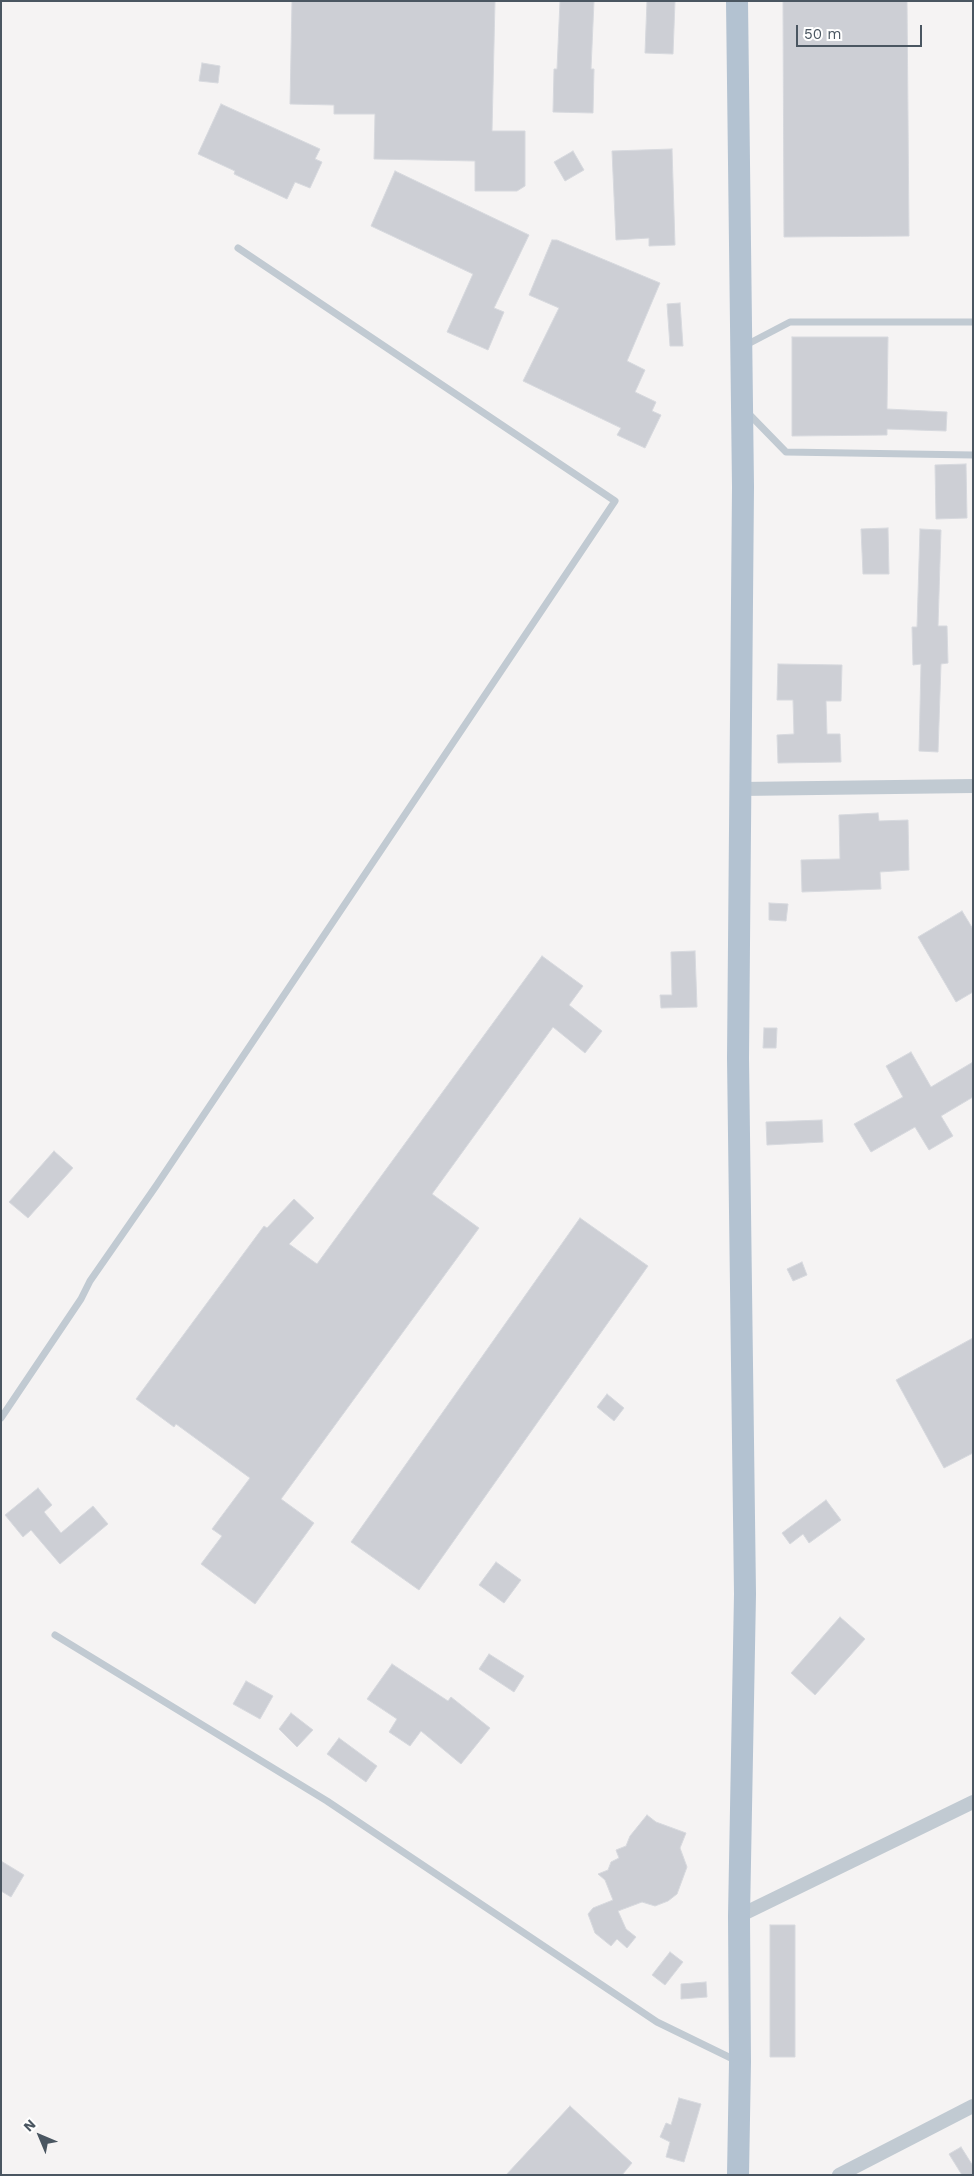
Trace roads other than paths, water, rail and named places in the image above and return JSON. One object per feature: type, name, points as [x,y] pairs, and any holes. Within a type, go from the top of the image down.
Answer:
[{"type":"main road","points":[[737,1],[742,407],[738,1058],[745,1594],[739,1916],[740,2062],[738,2175]]},
{"type":"street","points":[[740,789],[973,786]]},
{"type":"street","points":[[739,1916],[973,1802]]},
{"type":"street","points":[[839,2175],[973,2106]]},
{"type":"lane","points":[[1,1418],[81,1300],[90,1281],[156,1186],[615,501],[238,248]]},
{"type":"lane","points":[[741,348],[790,322],[973,322]]},
{"type":"lane","points":[[742,407],[786,452],[973,455]]},
{"type":"lane","points":[[55,1635],[327,1801],[657,2022],[740,2062]]}]
